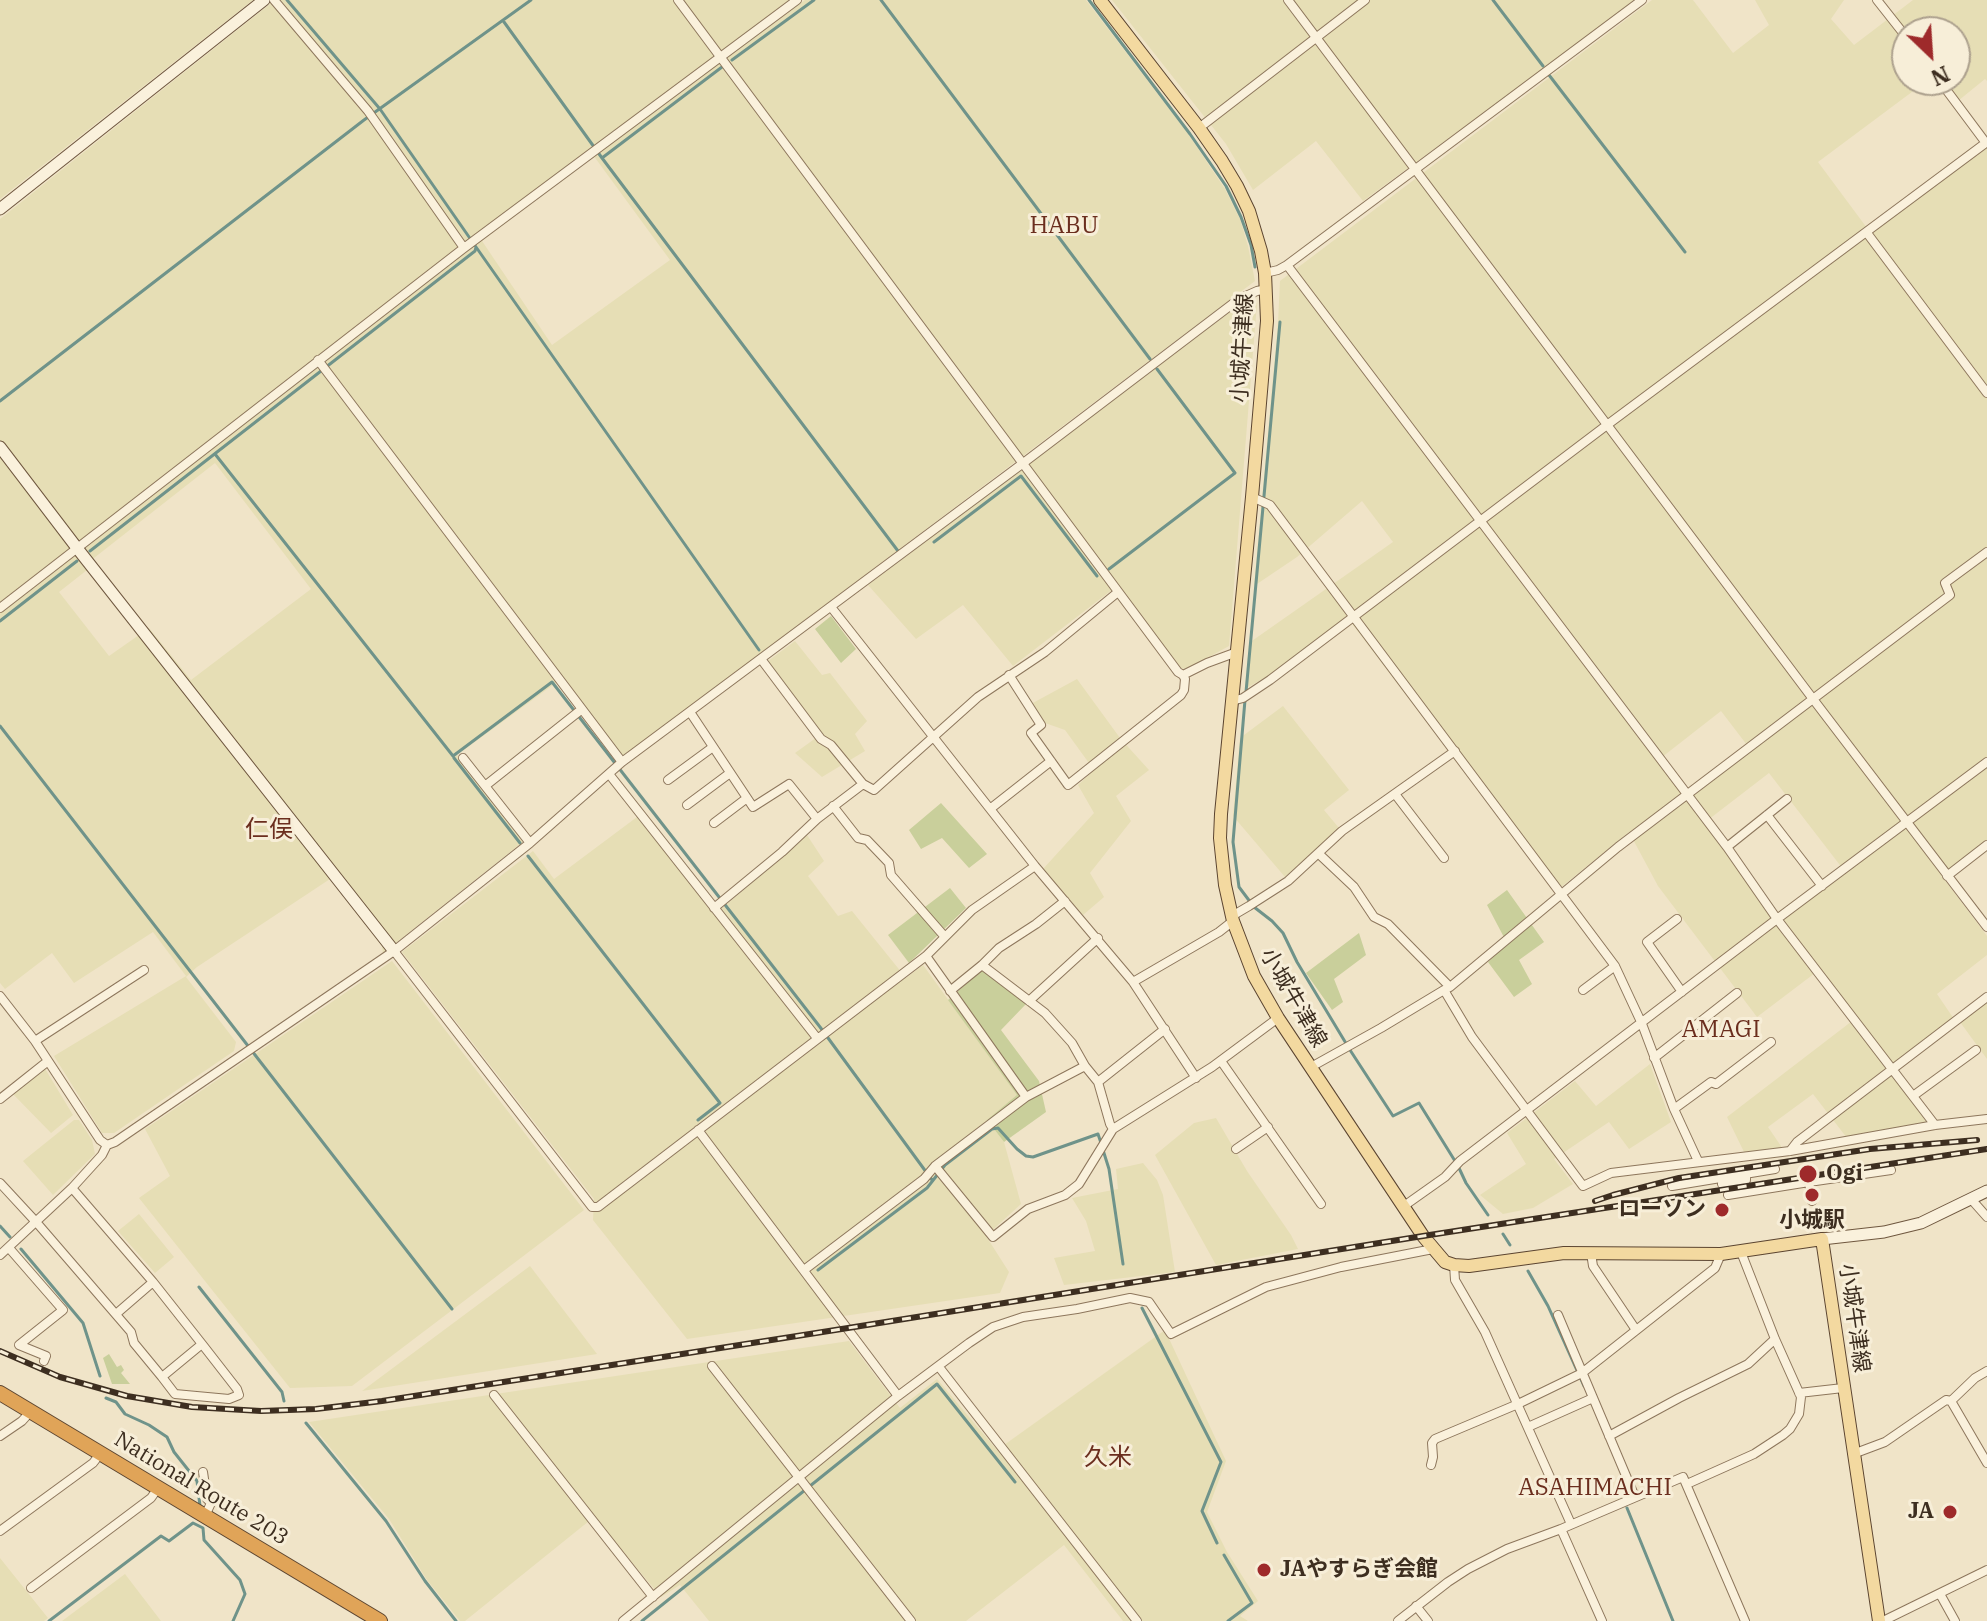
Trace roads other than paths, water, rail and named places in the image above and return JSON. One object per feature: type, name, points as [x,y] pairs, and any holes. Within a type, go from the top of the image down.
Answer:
[{"type":"highway","name":"National Route 203","points":[[0,1393],[380,1621]]},
{"type":"main road","name":"小城牛津線","points":[[1101,0],[1199,128],[1237,186],[1256,233],[1265,273],[1267,321],[1259,500],[1237,652],[1242,698],[1220,826],[1223,874],[1232,919],[1254,976],[1278,1018],[1433,1249],[1445,1262],[1469,1266],[1564,1253],[1721,1254],[1822,1239],[1881,1621]]},
{"type":"street","points":[[0,209],[264,0]]},
{"type":"street","points":[[274,0],[368,111],[464,248]]},
{"type":"street","points":[[678,0],[1185,679],[1181,695],[1068,785],[1031,733],[1041,725],[1009,675]]},
{"type":"street","points":[[0,608],[464,248],[797,0]]},
{"type":"street","points":[[1288,0],[1986,925]]},
{"type":"street","points":[[1199,128],[1365,0]]},
{"type":"street","points":[[1265,273],[1287,265],[1642,0]]},
{"type":"street","points":[[1877,0],[1891,18]]},
{"type":"street","points":[[1242,698],[1987,142],[1951,96]]},
{"type":"street","points":[[1867,233],[1987,393]]},
{"type":"street","points":[[1287,265],[1935,1125]]},
{"type":"street","points":[[0,1255],[72,1188],[102,1155],[107,1145],[394,951],[530,843],[622,762],[1239,299],[1267,289]]},
{"type":"street","points":[[318,360],[622,762]]},
{"type":"street","points":[[0,447],[592,1207],[598,1207],[926,956],[972,910],[1035,866]]},
{"type":"street","points":[[1259,500],[1270,505],[1615,966],[1698,1161]]},
{"type":"street","points":[[1311,1067],[1447,988],[1686,794],[1950,595],[1945,583],[1987,552]]},
{"type":"street","points":[[761,659],[821,739],[831,745],[863,784],[874,790],[978,697],[1045,652],[1118,592]]},
{"type":"street","points":[[831,607],[1035,866],[1133,982],[1196,1078]]},
{"type":"street","points":[[1183,675],[1237,652]]},
{"type":"street","points":[[485,786],[582,709]]},
{"type":"street","points":[[690,712],[753,807],[789,784],[817,819]]},
{"type":"street","points":[[668,780],[713,747]]},
{"type":"street","points":[[1133,982],[1219,932],[1252,904],[1288,881],[1342,831],[1455,751]]},
{"type":"street","points":[[463,758],[530,843]]},
{"type":"street","points":[[990,809],[1051,761]]},
{"type":"street","points":[[1404,1206],[1987,762]]},
{"type":"street","points":[[687,805],[730,773]]},
{"type":"street","points":[[609,774],[817,1038]]},
{"type":"street","points":[[714,908],[817,819],[863,784]]},
{"type":"street","points":[[1395,794],[1444,858]]},
{"type":"street","points":[[714,823],[747,798]]},
{"type":"street","points":[[1727,847],[1787,799]]},
{"type":"street","points":[[833,806],[858,838],[867,840],[889,863],[891,875],[945,937]]},
{"type":"street","points":[[1767,815],[1822,886]]},
{"type":"street","points":[[1947,876],[1987,845]]},
{"type":"street","points":[[1319,854],[1354,887],[1374,917],[1388,924],[1447,988],[1472,1037],[1583,1186],[1611,1173],[1790,1151],[1935,1125],[1987,1119]]},
{"type":"street","points":[[950,991],[999,948],[1065,901]]},
{"type":"street","points":[[1677,919],[1647,942],[1682,992]]},
{"type":"street","points":[[1029,1001],[1098,938]]},
{"type":"street","points":[[926,956],[1026,1097]]},
{"type":"street","points":[[982,965],[1045,1013],[1072,1043],[1098,1082],[1113,1129]]},
{"type":"street","points":[[1583,990],[1615,966]]},
{"type":"street","points":[[35,1041],[144,970]]},
{"type":"street","points":[[1654,1058],[1737,993]]},
{"type":"street","points":[[0,996],[35,1041],[100,1140],[107,1145]]},
{"type":"street","points":[[1790,1151],[1797,1142],[1987,997]]},
{"type":"street","points":[[935,1166],[993,1237],[1028,1209],[1065,1195],[1079,1184],[1113,1129],[1196,1078],[1278,1018]]},
{"type":"street","points":[[1098,1082],[1165,1029]]},
{"type":"street","points":[[1674,1109],[1711,1082],[1716,1084],[1771,1042]]},
{"type":"street","points":[[1913,1096],[1976,1050]]},
{"type":"street","points":[[0,1099],[48,1061]]},
{"type":"street","points":[[1221,1061],[1321,1204]]},
{"type":"street","points":[[804,1270],[1026,1097],[1085,1066]]},
{"type":"street","points":[[1236,1149],[1268,1127]]},
{"type":"street","points":[[698,1130],[898,1396]]},
{"type":"street","points":[[1672,1186],[1775,1169]]},
{"type":"street","points":[[1722,1180],[1726,1195],[1891,1170]]},
{"type":"street","points":[[0,1183],[131,1332],[134,1343],[175,1394],[229,1399],[239,1395],[153,1282],[72,1188]]},
{"type":"street","points":[[1809,1184],[1812,1201]]},
{"type":"street","points":[[1822,1239],[1901,1229],[1921,1223],[1987,1191]]},
{"type":"street","points":[[1971,1199],[1987,1217]]},
{"type":"street","points":[[9,1248],[63,1310],[19,1345],[46,1356],[44,1361]]},
{"type":"street","points":[[623,1621],[898,1396],[993,1327],[1023,1317],[1130,1298],[1149,1302],[1171,1334],[1266,1287],[1341,1267],[1433,1249]]},
{"type":"street","points":[[1687,1484],[1754,1454],[1790,1429],[1799,1414],[1801,1397],[1741,1252]]},
{"type":"street","points":[[1591,1253],[1593,1266],[1636,1330]]},
{"type":"street","points":[[1431,1465],[1435,1439],[1579,1375],[1715,1268],[1721,1254]]},
{"type":"street","points":[[1454,1265],[1455,1280],[1485,1332],[1571,1524]]},
{"type":"street","points":[[116,1314],[153,1282]]},
{"type":"street","points":[[1558,1315],[1579,1375],[1593,1398],[1635,1497]]},
{"type":"street","points":[[1609,1436],[1748,1364],[1775,1339]]},
{"type":"street","points":[[162,1377],[202,1344]]},
{"type":"street","points":[[712,1366],[911,1621]]},
{"type":"street","points":[[939,1367],[1137,1621]]},
{"type":"street","points":[[1853,1454],[1885,1442],[1946,1400],[1951,1401],[1987,1371]]},
{"type":"street","points":[[1799,1393],[1843,1388]]},
{"type":"street","points":[[494,1395],[653,1597]]},
{"type":"street","points":[[1528,1427],[1593,1398]]},
{"type":"street","points":[[1951,1401],[1987,1463]]},
{"type":"street","points":[[0,1436],[31,1411]]},
{"type":"street","points":[[0,1531],[93,1463],[100,1454]]},
{"type":"street","points":[[203,1472],[207,1499],[211,1503],[205,1516]]},
{"type":"street","points":[[1398,1621],[1468,1569],[1507,1549],[1683,1477],[1745,1621]]},
{"type":"street","points":[[31,1588],[151,1498],[158,1488]]},
{"type":"street","points":[[1561,1529],[1602,1621]]},
{"type":"street","points":[[1881,1621],[1987,1570]]},
{"type":"street","points":[[1940,1594],[1955,1621]]},
{"type":"street","points":[[1416,1606],[1428,1621]]},
{"type":"waterway","points":[[90,551],[475,251],[476,247],[380,109],[287,0]]},
{"type":"waterway","points":[[0,401],[364,120],[531,0]]},
{"type":"waterway","points":[[732,60],[814,0]]},
{"type":"waterway","points":[[881,0],[1150,359]]},
{"type":"waterway","points":[[1089,0],[1226,186],[1241,217],[1255,267]]},
{"type":"waterway","points":[[1493,0],[1543,66]]},
{"type":"waterway","points":[[504,22],[602,158],[898,551]]},
{"type":"waterway","points":[[602,158],[722,67]]},
{"type":"waterway","points":[[1549,75],[1685,252]]},
{"type":"waterway","points":[[476,247],[759,650]]},
{"type":"waterway","points":[[1246,692],[1280,322]]},
{"type":"waterway","points":[[1109,569],[1235,473],[1157,369]]},
{"type":"waterway","points":[[215,454],[453,756],[552,682],[820,1027],[932,1180]]},
{"type":"waterway","points":[[934,542],[1021,476],[1097,576]]},
{"type":"waterway","points":[[0,621],[77,561]]},
{"type":"waterway","points":[[1245,700],[1233,842],[1239,887],[1254,907],[1283,933],[1297,962],[1393,1116],[1419,1103],[1455,1161]]},
{"type":"waterway","points":[[0,726],[452,1309]]},
{"type":"waterway","points":[[454,758],[520,843]]},
{"type":"waterway","points":[[528,856],[720,1103],[698,1120]]},
{"type":"waterway","points":[[818,1270],[927,1188],[945,1165],[992,1129],[998,1128],[1017,1149],[1033,1157],[1098,1134],[1101,1143]]},
{"type":"waterway","points":[[1103,1150],[1109,1169],[1123,1264]]},
{"type":"waterway","points":[[1459,1168],[1488,1215]]},
{"type":"waterway","points":[[0,1226],[10,1237]]},
{"type":"waterway","points":[[1503,1234],[1510,1245]]},
{"type":"waterway","points":[[21,1249],[83,1323],[100,1376]]},
{"type":"waterway","points":[[1528,1271],[1548,1306],[1584,1386]]},
{"type":"waterway","points":[[199,1287],[282,1392],[284,1401]]},
{"type":"waterway","points":[[1142,1308],[1221,1462],[1202,1511],[1217,1543]]},
{"type":"waterway","points":[[642,1621],[937,1384],[1015,1482]]},
{"type":"waterway","points":[[106,1398],[116,1402],[125,1414],[167,1437],[174,1452],[197,1481],[200,1506]]},
{"type":"waterway","points":[[306,1423],[386,1521],[425,1581],[456,1621]]},
{"type":"waterway","points":[[1627,1508],[1673,1621]]},
{"type":"waterway","points":[[49,1621],[161,1536],[169,1541],[193,1523],[203,1528],[204,1540],[240,1580],[245,1594],[233,1621]]},
{"type":"waterway","points":[[1224,1555],[1252,1603],[1228,1621]]},
{"type":"railway","points":[[1595,1201],[1679,1178],[1870,1149],[1977,1140]]},
{"type":"railway","points":[[0,1351],[60,1377],[127,1396],[192,1407],[261,1411],[316,1409],[1987,1149]]},
{"type":"place","name":"Ogi","points":[[1808,1174]]},
{"type":"place","name":"小城駅","points":[[1812,1195]]},
{"type":"place","name":"ローソン","points":[[1722,1210]]},
{"type":"place","name":"JA","points":[[1950,1512]]},
{"type":"place","name":"JAやすらぎ会館","points":[[1264,1570]]},
{"type":"district","name":"HABU","points":[[1064,226]]},
{"type":"district","name":"仁俣","points":[[269,830]]},
{"type":"district","name":"AMAGI","points":[[1721,1030]]},
{"type":"district","name":"久米","points":[[1108,1458]]},
{"type":"district","name":"ASAHIMACHI","points":[[1595,1488]]}]
